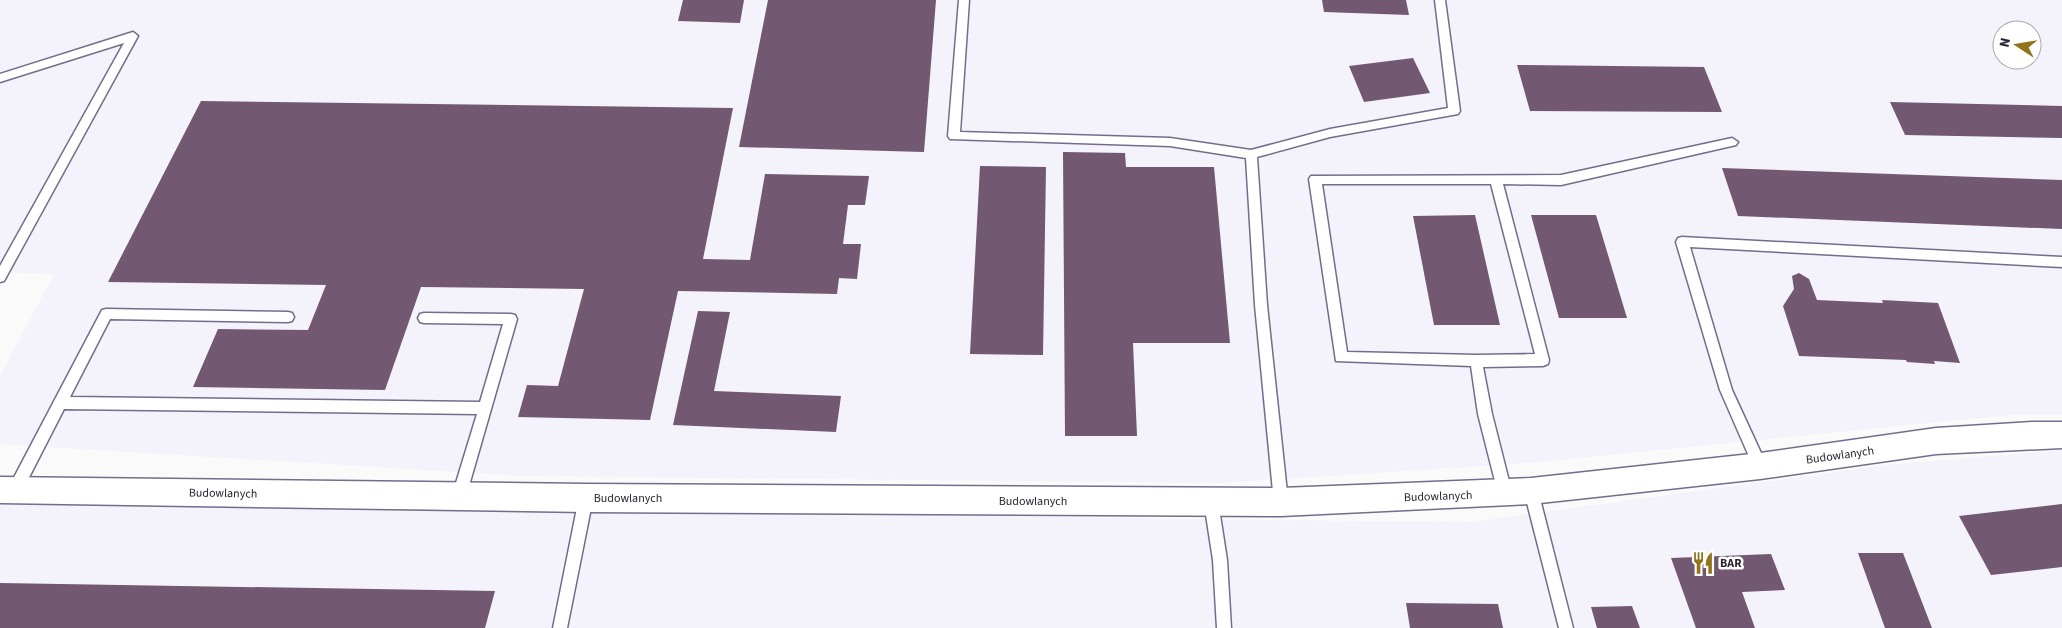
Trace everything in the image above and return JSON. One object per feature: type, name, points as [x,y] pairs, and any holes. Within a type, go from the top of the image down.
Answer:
[{"type":"street","name":"Budowlanych","points":[[7,490],[586,498],[1281,502],[1518,492],[1760,466],[1936,441],[2062,435]]},
{"type":"lane","points":[[964,0],[954,136],[1170,142],[1251,154],[1330,133],[1454,111],[1440,0]]},
{"type":"lane","points":[[0,78],[133,36],[2,275]]},
{"type":"lane","points":[[1496,180],[1543,360],[1341,357],[1314,178],[1561,180],[1732,142]]},
{"type":"lane","points":[[1251,154],[1261,304],[1281,502]]},
{"type":"lane","points":[[1760,466],[1726,390],[1682,242],[2062,262]]},
{"type":"lane","points":[[0,255],[2,275]]},
{"type":"lane","points":[[7,490],[60,404],[106,314],[288,317]]},
{"type":"lane","points":[[424,318],[511,319],[459,496]]},
{"type":"lane","points":[[1476,360],[1485,414],[1518,492],[1566,628]]},
{"type":"lane","points":[[60,404],[485,408]]},
{"type":"lane","points":[[560,628],[586,498]]},
{"type":"lane","points":[[1211,502],[1220,560],[1224,628]]},
{"type":"shaded area","points":[[0,0],[2062,0],[2062,415],[2010,415],[1528,463],[1219,483],[524,476],[0,444],[0,376],[54,274],[0,272]]},
{"type":"shaded area","points":[[2062,450],[2062,628],[0,628],[0,500],[1471,522],[1887,465]]},
{"type":"building","points":[[683,0],[744,0],[740,23],[678,21]]},
{"type":"building","points":[[768,0],[936,0],[924,152],[739,147]]},
{"type":"building","points":[[1322,0],[1406,0],[1409,15],[1324,12]]},
{"type":"building","points":[[1413,58],[1430,93],[1364,102],[1349,66]]},
{"type":"building","points":[[1517,65],[1704,67],[1722,112],[1530,111]]},
{"type":"building","points":[[201,101],[733,108],[703,259],[750,260],[765,174],[869,176],[865,205],[848,205],[843,244],[861,244],[857,279],[839,278],[837,294],[678,291],[650,420],[518,417],[527,385],[558,386],[584,289],[421,287],[385,390],[193,387],[218,329],[308,330],[326,285],[108,282]]},
{"type":"building","points":[[1890,102],[2062,106],[2062,138],[1905,135]]},
{"type":"building","points":[[1063,152],[1125,153],[1126,167],[1214,167],[1230,343],[1133,343],[1137,436],[1065,436]]},
{"type":"building","points":[[980,166],[1046,167],[1043,355],[970,354]]},
{"type":"building","points":[[1722,168],[2062,180],[2062,229],[1738,216]]},
{"type":"building","points":[[1475,215],[1500,325],[1434,325],[1413,216]]},
{"type":"building","points":[[1531,215],[1596,215],[1627,318],[1559,318]]},
{"type":"building","points":[[1799,273],[1809,279],[1817,300],[1883,303],[1882,300],[1938,303],[1960,363],[1934,361],[1935,364],[1907,362],[1906,360],[1799,356],[1783,306],[1794,289],[1792,276]]},
{"type":"building","points":[[698,311],[730,312],[714,391],[841,396],[836,432],[673,425]]},
{"type":"building","points":[[2062,504],[2062,567],[1991,575],[1959,516]]},
{"type":"building","points":[[1858,553],[1903,553],[1932,628],[1885,628]]},
{"type":"building","points":[[1771,554],[1785,590],[1742,592],[1755,628],[1696,628],[1671,558]]},
{"type":"building","points":[[0,583],[495,591],[485,628],[0,628]]},
{"type":"building","points":[[1406,603],[1498,604],[1503,628],[1410,628]]},
{"type":"building","points":[[1632,606],[1640,628],[1597,628],[1591,607]]},
{"type":"place","name":"BAR","points":[[1703,563]]}]
